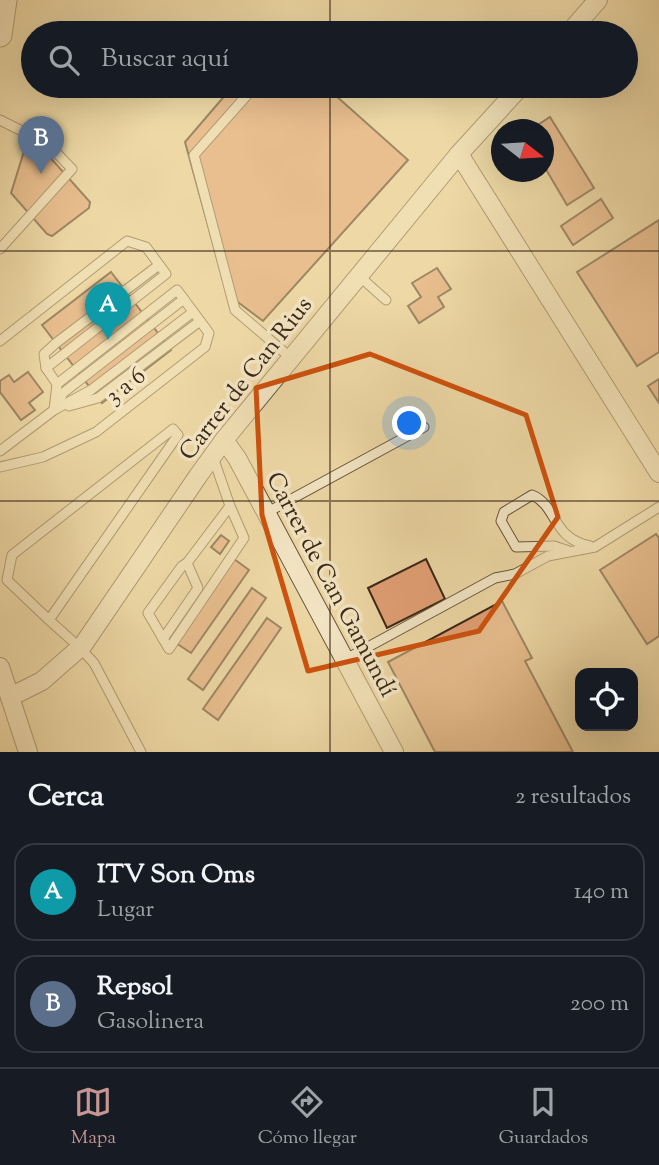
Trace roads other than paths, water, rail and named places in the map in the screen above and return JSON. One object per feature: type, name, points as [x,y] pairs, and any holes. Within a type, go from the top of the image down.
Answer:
[{"type":"street","points":[[0,35],[5,0]]},
{"type":"street","points":[[580,21],[598,0]]},
{"type":"street","name":"Carrer de Can Rius","points":[[10,697],[42,681],[83,645],[224,440],[459,154],[510,98]]},
{"type":"street","points":[[459,154],[659,473]]},
{"type":"street","name":"Carrer de Can Gamundí","points":[[224,440],[237,458],[394,752]]},
{"type":"street","points":[[0,667],[28,752]]},
{"type":"lane","points":[[244,98],[194,155],[235,310],[291,358]]},
{"type":"lane","points":[[0,120],[48,144],[72,169],[0,248]]},
{"type":"lane","points":[[0,341],[127,241],[146,247],[166,274],[46,368]]},
{"type":"lane","points":[[54,411],[57,384],[46,368],[44,354],[159,265]]},
{"type":"lane","points":[[358,275],[386,300]]},
{"type":"lane","points":[[54,411],[98,398],[200,321],[177,290],[57,384]]},
{"type":"lane","points":[[54,411],[63,393],[184,299]]},
{"type":"lane","points":[[0,451],[54,411],[91,390],[193,312]]},
{"type":"lane","name":"3 a 6","points":[[0,467],[43,457],[96,432],[205,347],[209,333],[200,321]]},
{"type":"lane","points":[[266,513],[424,427]]},
{"type":"lane","points":[[49,620],[178,435],[173,429],[12,555],[7,580],[94,663],[141,752]]},
{"type":"lane","points":[[213,455],[244,538],[169,649],[148,613],[181,566],[187,563],[230,506]]},
{"type":"lane","points":[[572,551],[554,546],[516,547],[501,521],[504,512],[533,495],[540,498],[566,536],[579,544],[595,547]]},
{"type":"lane","points":[[344,660],[495,578],[515,574],[548,556],[595,547],[659,507]]},
{"type":"lane","points":[[163,639],[198,589],[187,563]]},
{"type":"place","name":"Repsol","points":[[41,174]]},
{"type":"place","name":"ITV Son Oms","points":[[108,340]]}]
